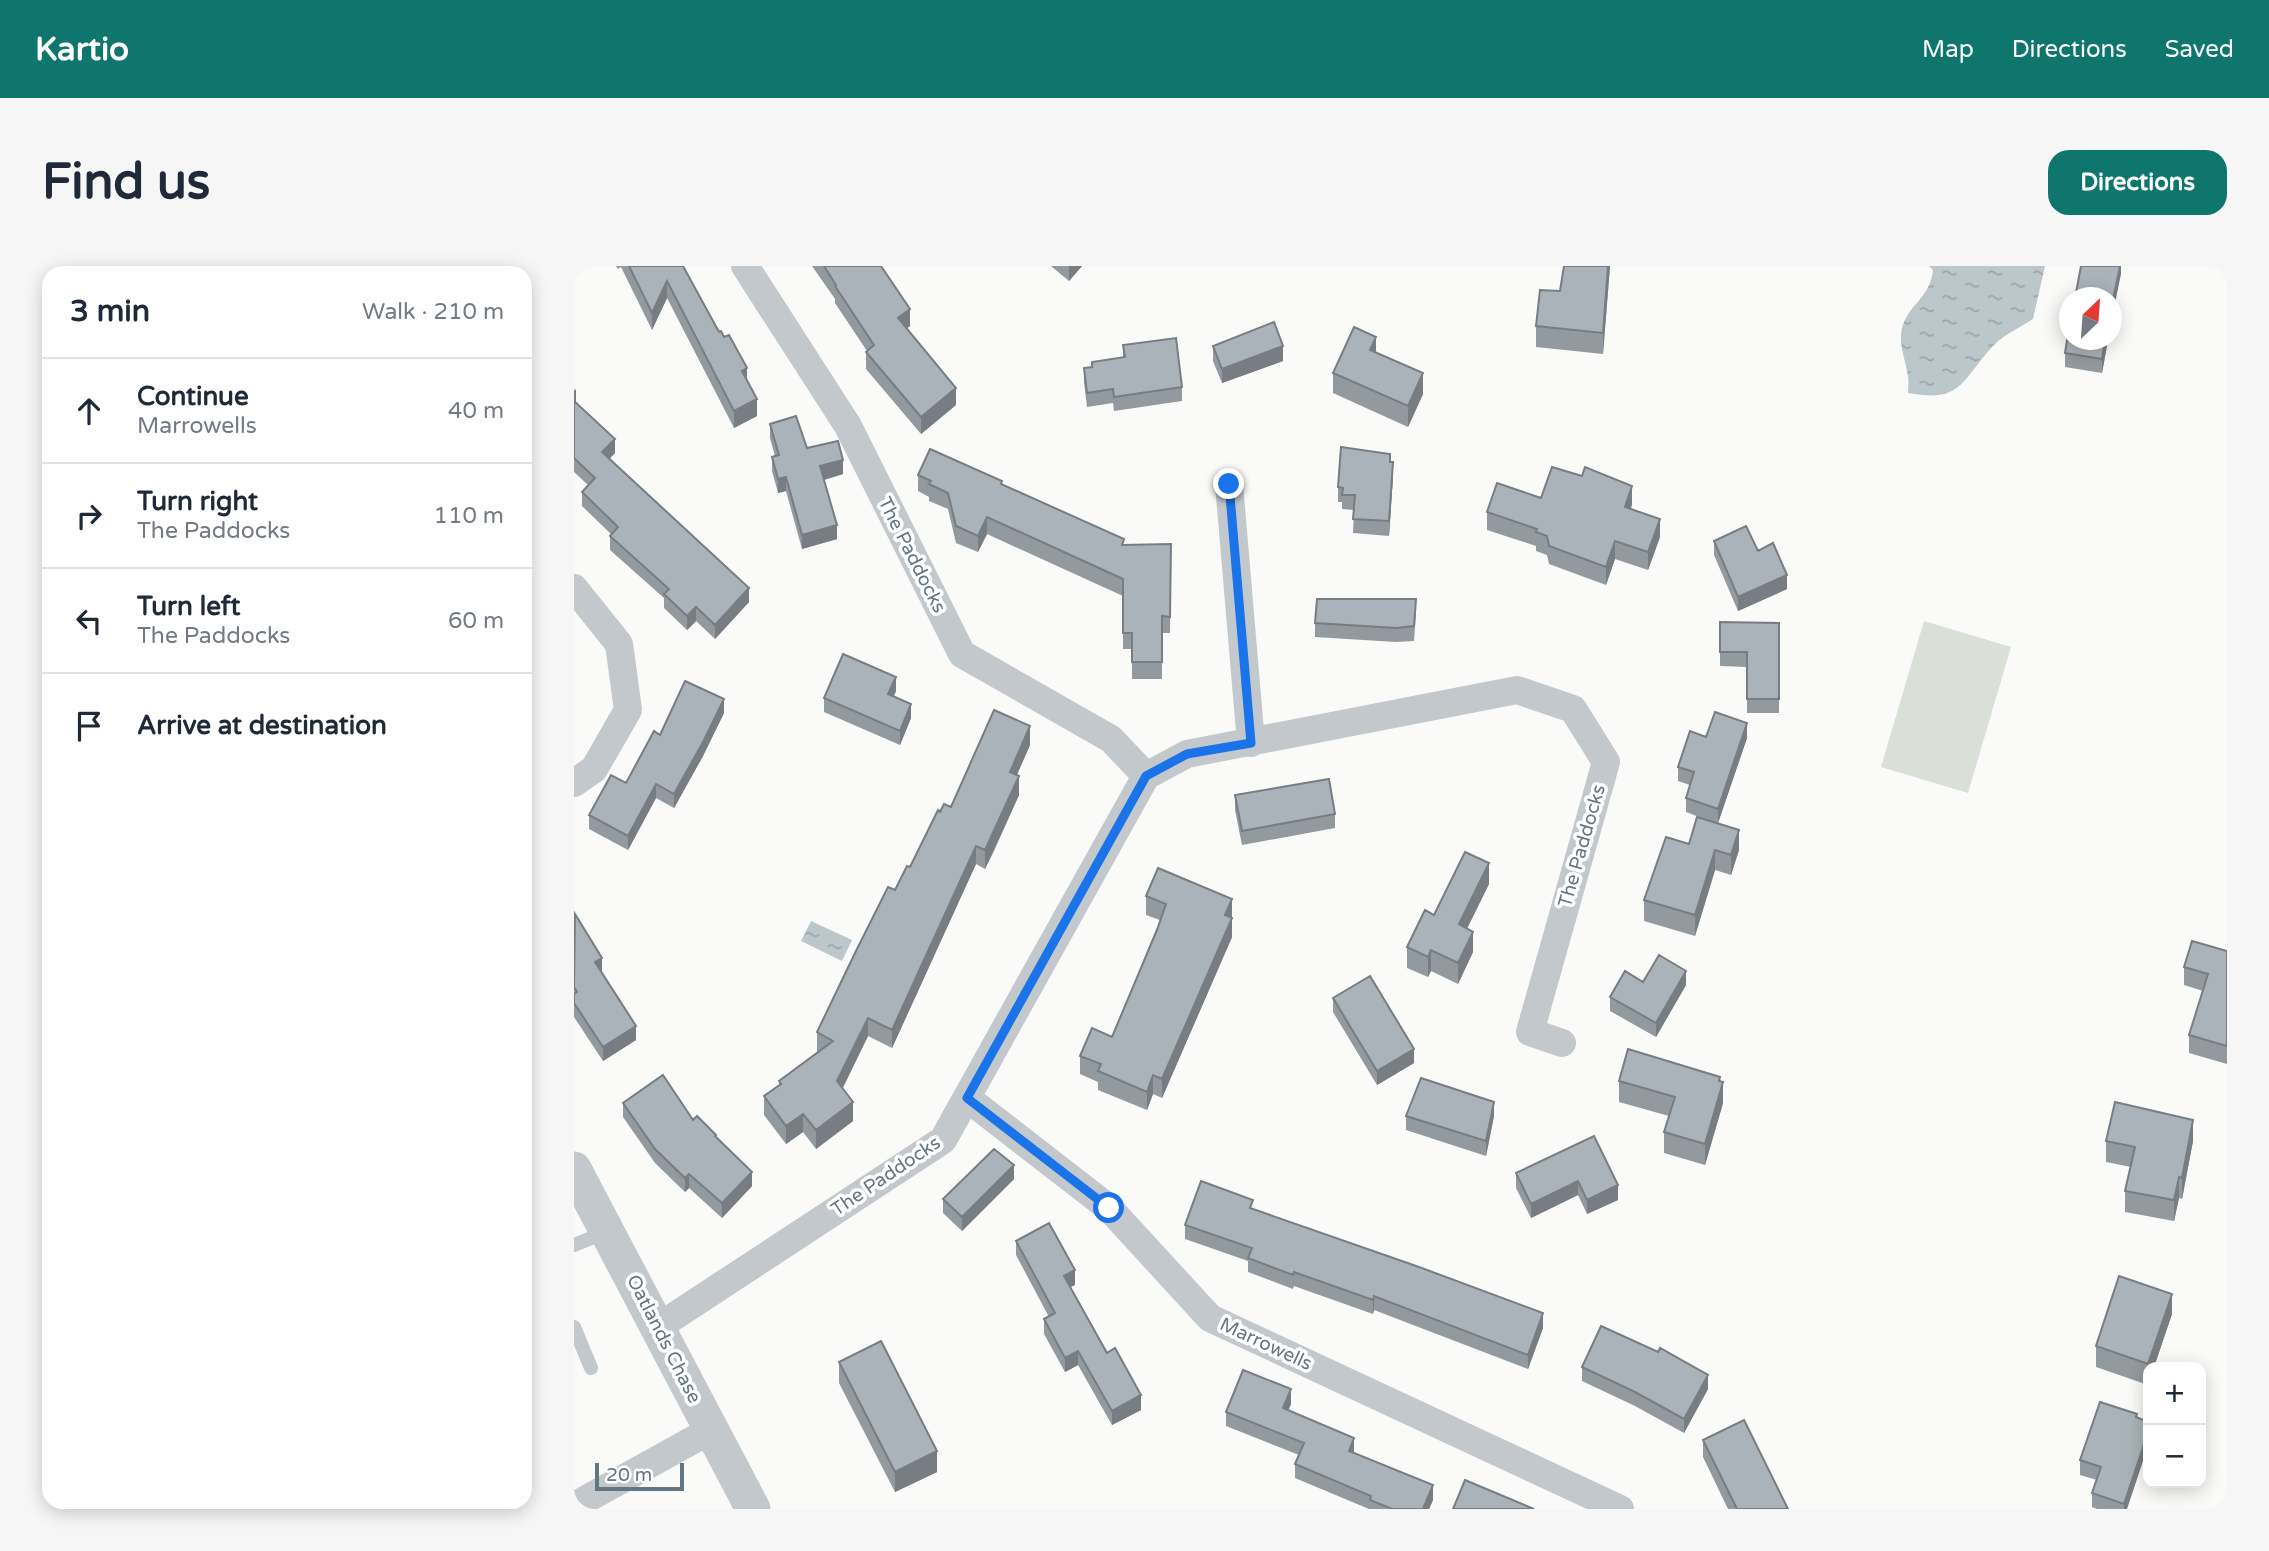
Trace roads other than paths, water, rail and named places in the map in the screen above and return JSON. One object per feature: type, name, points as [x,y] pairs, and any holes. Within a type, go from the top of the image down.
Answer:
[{"type":"street","name":"The Paddocks","points":[[745,266],[848,426],[962,654],[1111,740],[1146,776]]},
{"type":"street","points":[[1229,484],[1251,743]]},
{"type":"street","points":[[574,588],[619,644],[628,710],[594,769],[574,783]]},
{"type":"street","name":"The Paddocks","points":[[658,1327],[943,1140],[1146,776],[1187,754],[1517,690],[1573,709],[1606,762],[1530,1032],[1562,1043]]},
{"type":"street","name":"Marrowells","points":[[967,1098],[1109,1208],[1210,1318],[1620,1509]]},
{"type":"street","name":"Oatlands Chase","points":[[574,1169],[753,1509]]},
{"type":"street","points":[[574,1506],[711,1430]]},
{"type":"lane","points":[[574,1245],[607,1231]]},
{"type":"lane","points":[[574,1327],[591,1368]]},
{"type":"water","points":[[1929,266],[2045,266],[2033,319],[1996,343],[1959,386],[1940,395],[1908,393],[1902,350],[1904,322],[1925,293],[1933,270]]},
{"type":"water","points":[[811,921],[852,940],[842,961],[801,941]]}]
